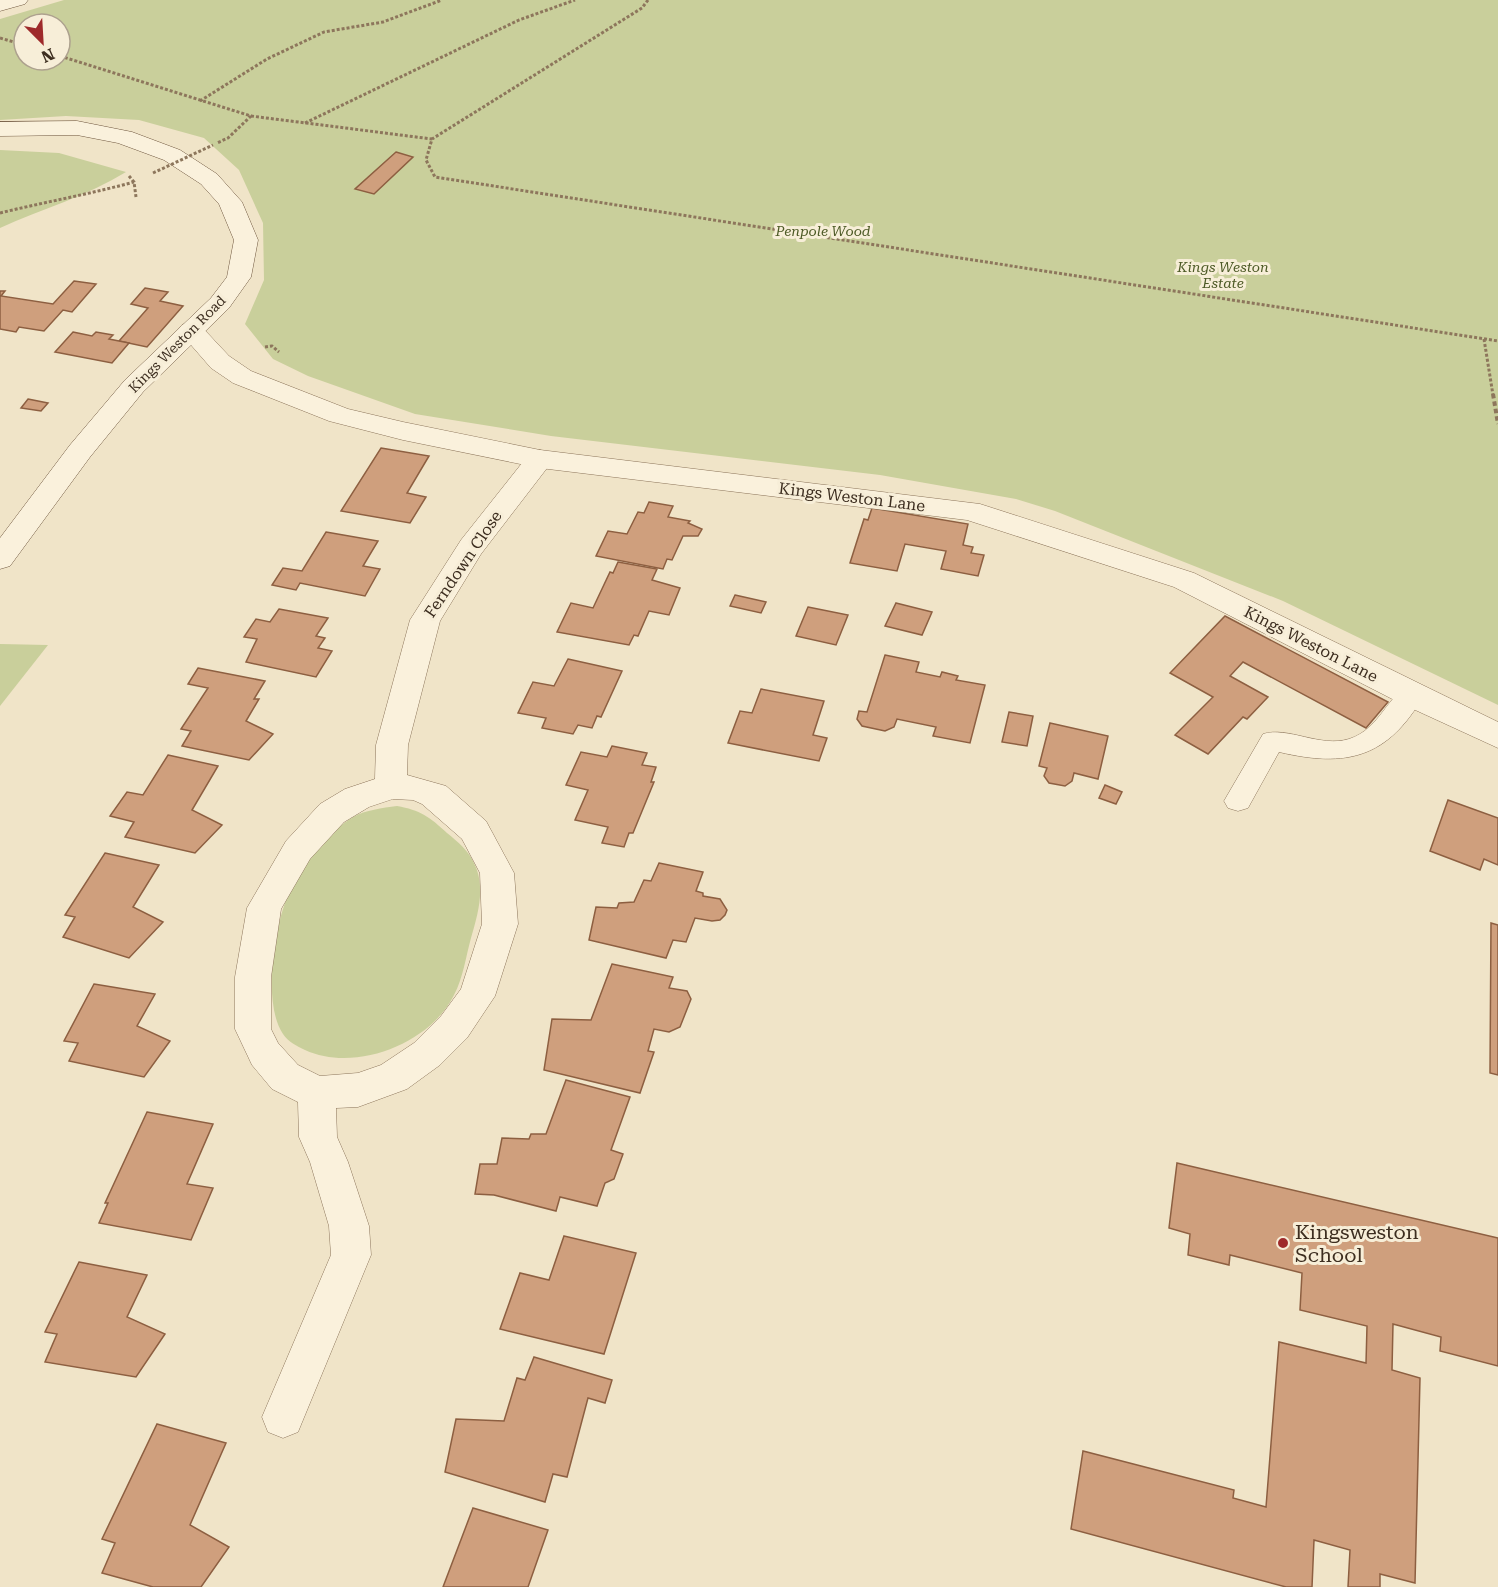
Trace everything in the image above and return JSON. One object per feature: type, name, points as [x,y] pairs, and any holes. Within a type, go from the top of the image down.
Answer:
[{"type":"street","points":[[0,5],[18,0]]},
{"type":"street","name":"Kings Weston Road","points":[[0,129],[77,128],[124,137],[172,155],[209,179],[230,202],[246,240],[239,277],[220,303],[134,386],[81,451],[0,559]]},
{"type":"street","name":"Kings Weston Lane","points":[[190,330],[220,362],[242,377],[339,415],[492,451],[540,459],[970,511],[1184,580],[1411,695],[1498,736]]},
{"type":"street","name":"Ferndown Close","points":[[392,786],[390,765],[392,745],[425,620],[471,547],[540,459]]},
{"type":"street","points":[[392,786],[415,788],[434,795],[474,830],[497,873],[500,924],[477,996],[454,1027],[428,1054],[394,1077],[358,1090],[317,1093],[285,1077],[265,1054],[253,1029],[253,976],[264,908],[298,850],[332,813],[357,798],[392,786]]},
{"type":"street","points":[[283,1416],[351,1255],[349,1226],[329,1162],[318,1137],[317,1093]]},
{"type":"lane","points":[[1238,801],[1272,741],[1323,752],[1357,747],[1383,732],[1411,695]]},
{"type":"path","points":[[200,102],[267,58],[324,32],[383,22],[442,0]]},
{"type":"path","points":[[305,123],[519,20],[575,0]]},
{"type":"path","points":[[72,60],[200,102],[251,116],[432,139],[642,8],[648,0]]},
{"type":"path","points":[[228,138],[251,116]]},
{"type":"path","points":[[432,139],[426,160],[435,177],[1498,341]]},
{"type":"path","points":[[153,173],[213,145]]},
{"type":"path","points":[[0,213],[52,200],[80,198],[134,182],[136,197]]},
{"type":"path","points":[[1484,339],[1498,424]]},
{"type":"green space","name":"Penpole Wood","points":[[64,0],[1498,0],[1498,705],[1283,601],[1055,511],[1016,499],[880,475],[551,436],[415,414],[308,376],[273,359],[245,324],[264,280],[263,223],[239,170],[204,138],[139,120],[66,116],[0,120],[0,19],[12,15],[12,72],[72,72],[72,12],[24,12]]},
{"type":"green space","points":[[0,150],[59,153],[126,172],[80,195],[0,228]]},
{"type":"green space","points":[[0,644],[48,645],[0,706]]},
{"type":"green space","points":[[397,806],[418,812],[435,823],[466,850],[478,872],[480,891],[478,910],[460,981],[443,1012],[428,1028],[389,1050],[368,1056],[346,1058],[325,1056],[305,1050],[290,1042],[283,1034],[273,1004],[272,964],[279,925],[289,893],[300,873],[334,831],[358,815]]},
{"type":"building","points":[[396,152],[413,157],[374,194],[355,189]]},
{"type":"building","points":[[74,281],[96,284],[72,312],[63,310],[44,331],[19,327],[16,332],[0,329],[0,291],[5,291],[1,296],[53,304]]},
{"type":"building","points":[[145,288],[168,292],[160,301],[183,306],[147,347],[119,341],[148,308],[131,304]]},
{"type":"building","points":[[73,332],[92,336],[96,332],[113,335],[109,339],[129,343],[112,363],[55,352]]},
{"type":"building","points":[[28,399],[48,403],[41,411],[21,408]]},
{"type":"building","points":[[381,448],[429,456],[407,493],[426,497],[410,523],[341,511]]},
{"type":"building","points":[[649,502],[673,506],[668,517],[690,521],[688,523],[702,529],[698,536],[683,536],[672,560],[667,559],[663,569],[596,556],[608,531],[627,534],[638,512],[644,513]]},
{"type":"building","points":[[872,508],[968,524],[963,545],[973,547],[971,553],[984,555],[978,576],[941,569],[946,551],[905,544],[897,571],[850,563],[864,519],[868,520]]},
{"type":"building","points":[[326,532],[378,541],[363,566],[380,569],[365,596],[300,583],[296,590],[272,585],[283,568],[302,571]]},
{"type":"building","points":[[618,562],[657,569],[652,580],[680,588],[669,615],[649,611],[638,636],[634,635],[629,645],[557,632],[571,603],[593,608],[610,572],[613,573]]},
{"type":"building","points":[[735,595],[766,602],[761,613],[730,606]]},
{"type":"building","points":[[896,603],[932,612],[922,635],[885,626]]},
{"type":"building","points":[[808,607],[848,615],[836,645],[796,636]]},
{"type":"building","points":[[279,609],[328,618],[316,636],[325,638],[318,648],[332,651],[316,677],[246,662],[257,639],[244,637],[256,619],[270,622]]},
{"type":"building","points":[[1225,616],[1388,702],[1366,728],[1243,662],[1230,676],[1268,697],[1247,719],[1243,717],[1208,754],[1175,735],[1213,697],[1170,673]]},
{"type":"building","points":[[885,655],[919,662],[916,672],[940,677],[942,672],[958,676],[956,680],[985,685],[970,743],[933,736],[936,727],[897,719],[894,727],[885,731],[862,726],[857,719],[859,711],[867,712]]},
{"type":"building","points":[[568,659],[622,671],[601,717],[597,716],[592,728],[578,725],[573,734],[542,728],[546,718],[518,713],[533,682],[554,686]]},
{"type":"building","points":[[198,668],[265,681],[254,699],[259,699],[246,721],[273,734],[249,760],[182,746],[191,731],[181,729],[208,688],[188,684]]},
{"type":"building","points":[[761,689],[824,701],[813,735],[827,738],[819,761],[728,743],[740,711],[752,713]]},
{"type":"building","points":[[1009,712],[1033,716],[1027,746],[1002,742]]},
{"type":"building","points":[[1050,723],[1108,736],[1098,779],[1074,773],[1072,781],[1065,786],[1049,783],[1044,776],[1047,768],[1039,766]]},
{"type":"building","points":[[612,746],[647,753],[642,765],[656,767],[651,782],[654,782],[633,833],[629,833],[624,847],[602,843],[608,827],[575,820],[588,790],[566,785],[581,752],[607,757]]},
{"type":"building","points":[[168,755],[218,766],[192,810],[222,825],[195,853],[125,837],[134,822],[110,816],[127,792],[143,795]]},
{"type":"building","points":[[1105,785],[1122,792],[1116,804],[1099,798]]},
{"type":"building","points":[[1448,800],[1498,818],[1498,865],[1484,859],[1480,870],[1430,851]]},
{"type":"building","points":[[105,853],[159,865],[133,907],[163,922],[129,958],[63,937],[75,917],[65,915]]},
{"type":"building","points":[[659,863],[703,872],[696,891],[703,893],[703,896],[720,899],[727,910],[725,915],[720,920],[712,921],[695,918],[686,942],[673,940],[666,958],[589,940],[596,907],[617,908],[619,903],[634,902],[644,880],[651,881]]},
{"type":"building","points":[[1491,923],[1498,925],[1498,1075],[1490,1073]]},
{"type":"building","points":[[612,964],[673,977],[669,988],[687,991],[691,999],[680,1027],[669,1032],[654,1029],[648,1051],[654,1052],[640,1093],[544,1070],[552,1019],[591,1020]]},
{"type":"building","points":[[94,984],[155,994],[137,1026],[170,1041],[144,1077],[69,1061],[78,1043],[64,1041]]},
{"type":"building","points":[[566,1080],[630,1097],[611,1150],[623,1154],[614,1179],[605,1183],[597,1206],[560,1197],[556,1211],[494,1195],[475,1194],[480,1164],[497,1164],[502,1138],[529,1139],[531,1134],[546,1134]]},
{"type":"building","points":[[147,1112],[213,1124],[187,1184],[213,1188],[191,1240],[99,1223],[108,1203],[105,1203]]},
{"type":"building","points":[[1177,1163],[1498,1238],[1498,1366],[1440,1351],[1441,1337],[1393,1324],[1392,1370],[1420,1378],[1415,1583],[1380,1574],[1380,1587],[1348,1587],[1350,1550],[1314,1540],[1312,1587],[1286,1587],[1071,1529],[1083,1451],[1234,1490],[1233,1498],[1266,1507],[1279,1342],[1366,1363],[1367,1326],[1300,1310],[1302,1273],[1230,1255],[1229,1265],[1188,1255],[1190,1234],[1169,1228]]},
{"type":"building","points":[[564,1236],[636,1253],[604,1354],[500,1329],[520,1273],[549,1280]]},
{"type":"building","points":[[79,1262],[147,1275],[127,1317],[165,1334],[136,1377],[45,1362],[57,1334],[45,1332]]},
{"type":"building","points":[[534,1357],[612,1380],[605,1403],[588,1398],[567,1477],[553,1474],[545,1502],[445,1472],[456,1419],[504,1421],[517,1378],[525,1380]]},
{"type":"building","points":[[157,1424],[226,1443],[190,1525],[229,1547],[201,1587],[153,1587],[102,1573],[115,1543],[102,1539]]},
{"type":"building","points":[[473,1508],[548,1530],[528,1587],[443,1587]]},
{"type":"place","name":"Kingsweston School","points":[[1283,1243]]},
{"type":"park label","name":"Kings Weston Estate","points":[[1223,276]]}]
